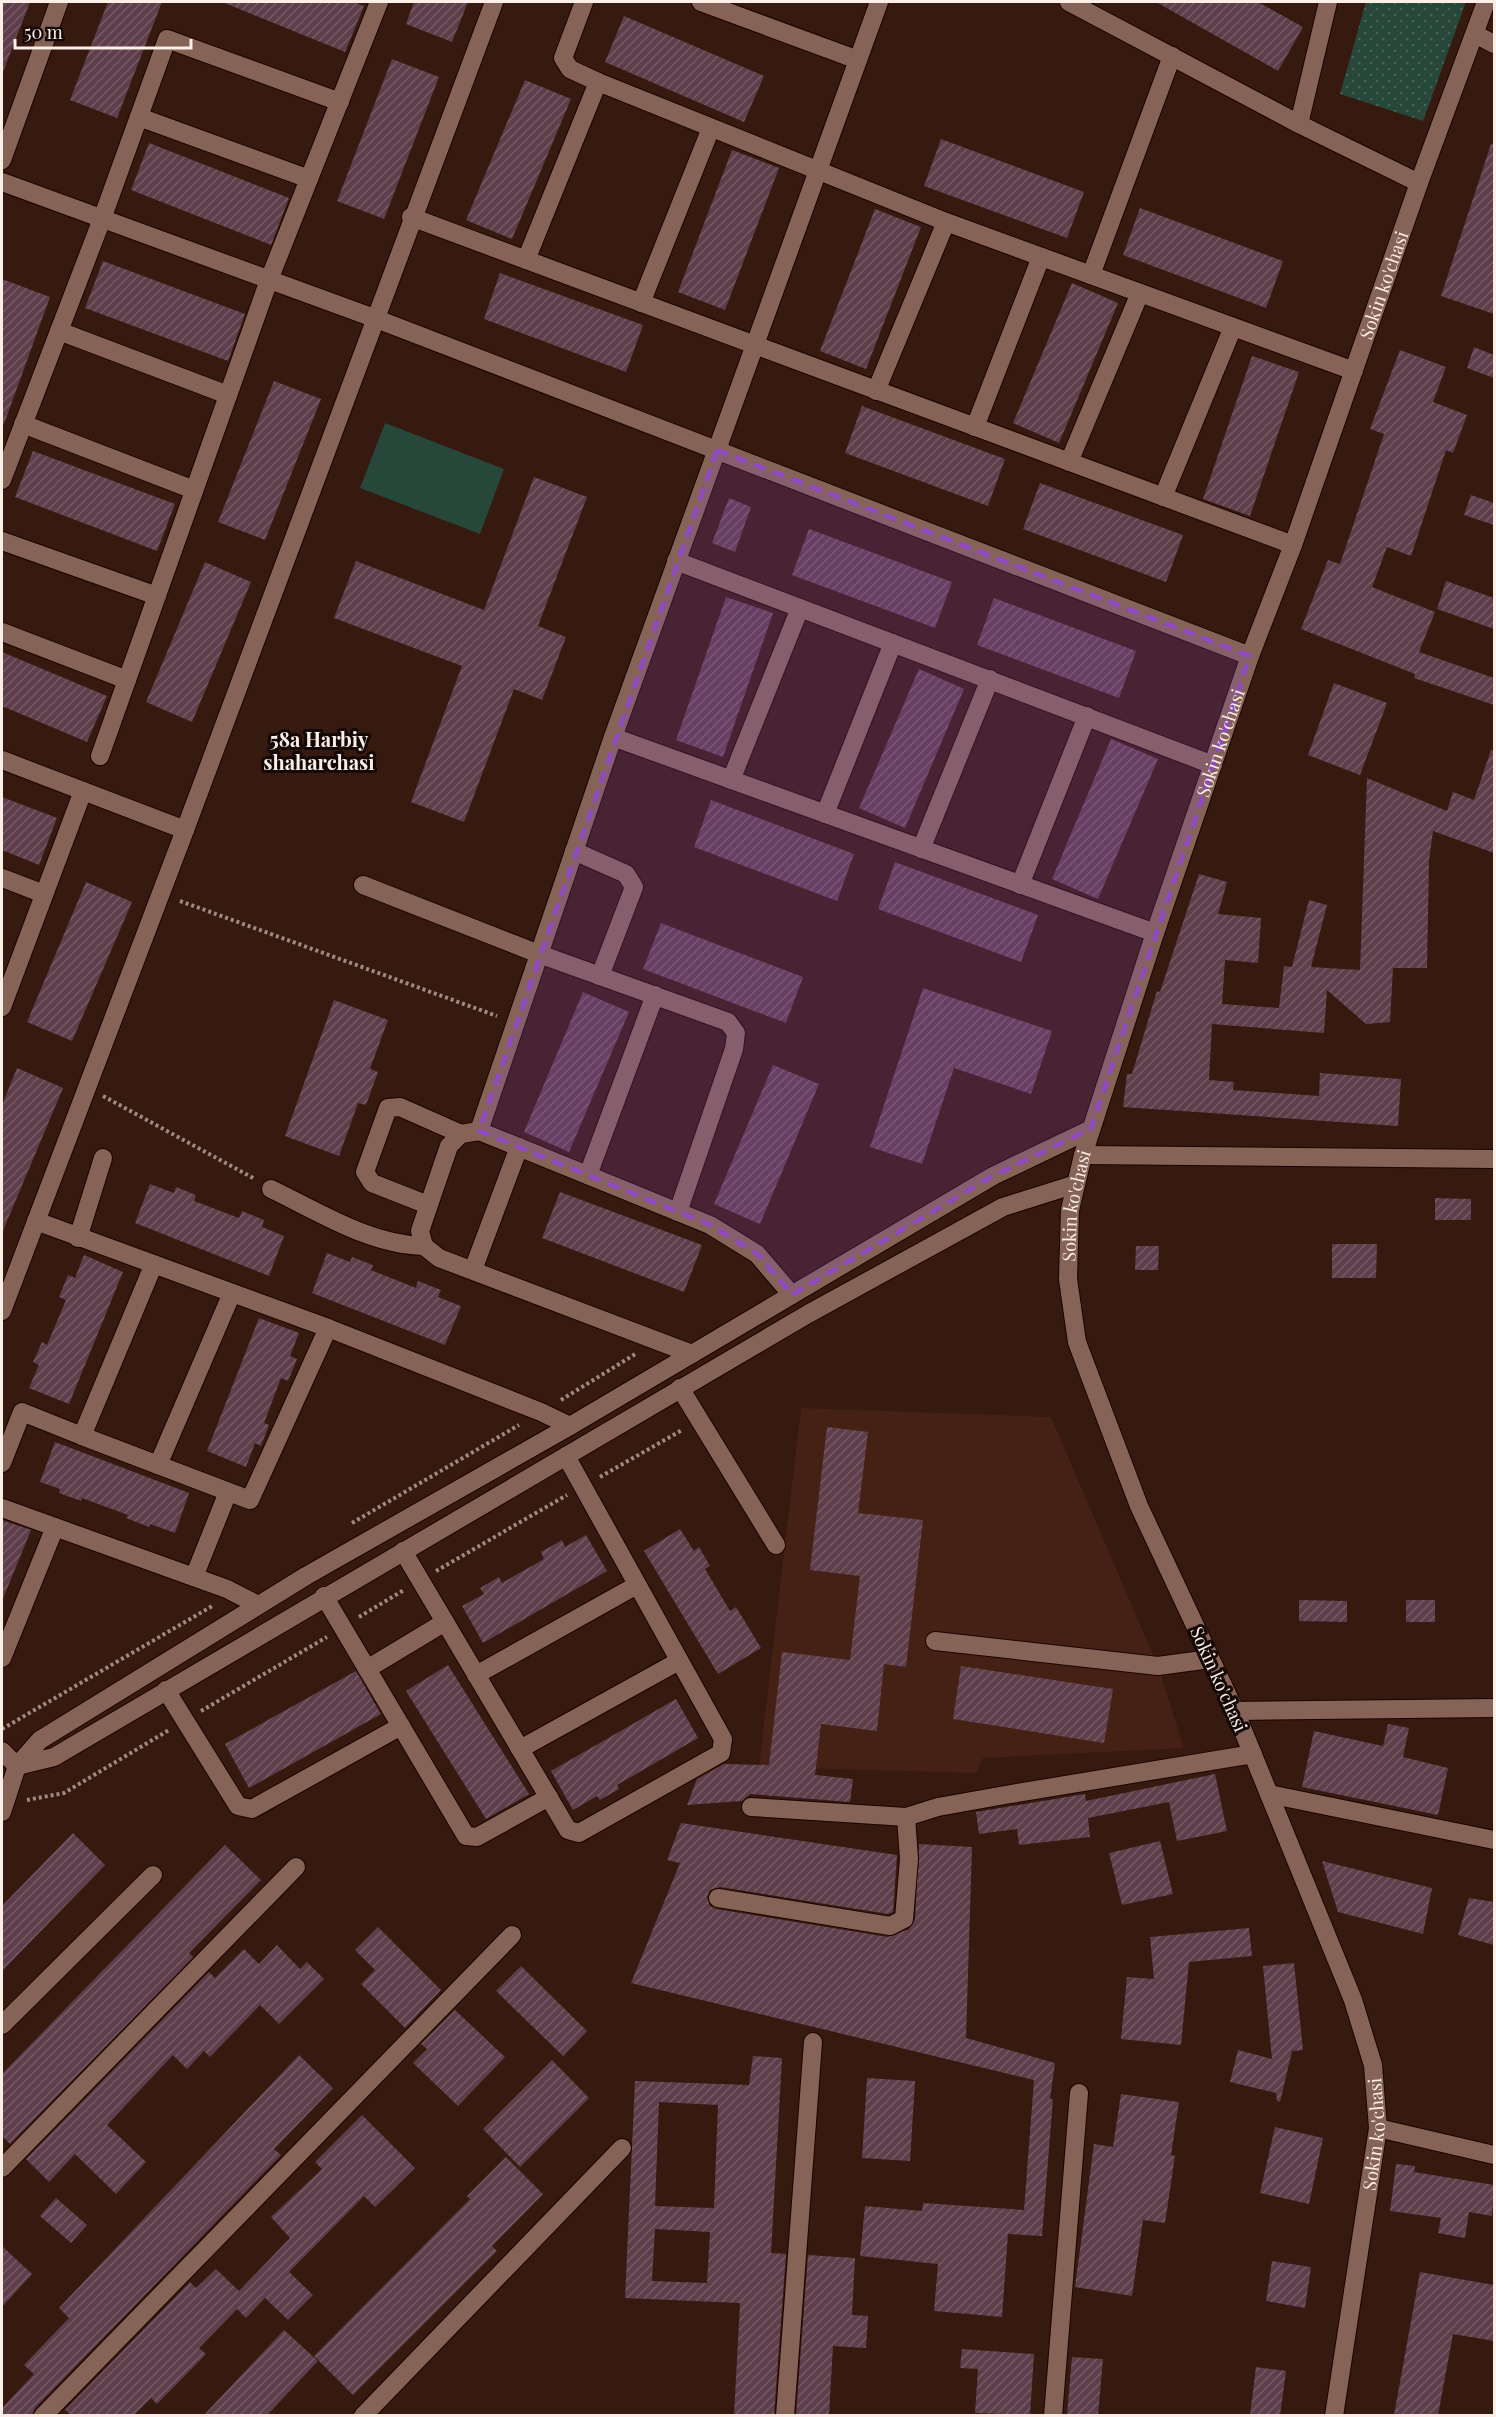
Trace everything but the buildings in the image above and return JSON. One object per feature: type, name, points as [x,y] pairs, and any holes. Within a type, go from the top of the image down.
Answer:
[{"type":"street","points":[[2,160],[59,2]]},
{"type":"street","points":[[100,756],[269,280],[380,2]]},
{"type":"street","points":[[2,1311],[161,894],[411,217],[494,2]]},
{"type":"street","points":[[584,2],[563,58],[570,69],[817,172],[946,222],[1354,371]]},
{"type":"street","points":[[701,2],[858,60]]},
{"type":"street","points":[[692,1354],[439,1258],[424,1246],[420,1232],[449,1146],[470,1132],[515,1023],[613,737],[879,2]]},
{"type":"street","points":[[1069,2],[1299,124],[1419,183]]},
{"type":"street","name":"Sokin ko'chasi","points":[[1334,2415],[1378,2128],[1377,2086],[1368,2043],[1353,2000],[1253,1754],[1139,1506],[1077,1342],[1068,1279],[1070,1210],[1083,1155],[1155,933],[1250,656],[1293,546],[1419,183],[1486,2]]},
{"type":"street","points":[[1299,124],[1322,4]]},
{"type":"street","points":[[1475,34],[1494,44]]},
{"type":"street","points":[[2,480],[102,219],[167,39],[340,102]]},
{"type":"street","points":[[1091,275],[1172,57]]},
{"type":"street","points":[[526,260],[598,82]]},
{"type":"street","points":[[139,117],[309,179]]},
{"type":"street","points":[[641,303],[711,128]]},
{"type":"street","points":[[2,182],[374,318],[1250,656]]},
{"type":"street","points":[[411,217],[1293,546]]},
{"type":"street","points":[[876,391],[946,222]]},
{"type":"street","points":[[975,427],[1041,257]]},
{"type":"street","points":[[1069,462],[1140,293]]},
{"type":"street","points":[[1163,497],[1233,327]]},
{"type":"street","points":[[59,331],[228,395]]},
{"type":"street","points":[[23,424],[194,490]]},
{"type":"street","points":[[2,541],[157,596]]},
{"type":"street","points":[[676,561],[1213,765]]},
{"type":"street","points":[[731,780],[800,608]]},
{"type":"street","points":[[2,632],[127,680]]},
{"type":"street","points":[[825,814],[893,643]]},
{"type":"street","points":[[921,849],[990,679]]},
{"type":"street","points":[[1020,885],[1087,716]]},
{"type":"street","points":[[613,737],[1155,933]]},
{"type":"street","points":[[2,760],[185,830]]},
{"type":"street","points":[[3,997],[83,791]]},
{"type":"street","points":[[574,851],[626,874],[634,887],[600,976]]},
{"type":"street","points":[[2,878],[44,894]]},
{"type":"street","points":[[363,885],[538,954],[728,1022],[736,1033],[734,1049],[678,1212]]},
{"type":"street","points":[[588,1175],[655,996]]},
{"type":"street","points":[[428,1205],[372,1182],[365,1172],[388,1108],[400,1107],[519,1147],[710,1225],[757,1254],[792,1295]]},
{"type":"street","points":[[2,1812],[17,1766],[40,1740],[258,1605],[570,1426],[993,1176],[1091,1130]]},
{"type":"street","points":[[473,1270],[519,1147]]},
{"type":"street","points":[[1083,1155],[1494,1159]]},
{"type":"street","points":[[78,1238],[103,1158]]},
{"type":"street","points":[[17,1766],[54,1757],[680,1388],[1003,1207],[1076,1184]]},
{"type":"street","points":[[271,1189],[348,1226],[399,1245],[424,1246]]},
{"type":"street","points":[[36,1221],[153,1266],[328,1328],[541,1412],[570,1426]]},
{"type":"street","points":[[82,1436],[153,1266]]},
{"type":"street","points":[[158,1465],[231,1293]]},
{"type":"street","points":[[2,1463],[22,1412],[250,1500],[328,1328]]},
{"type":"street","points":[[680,1388],[776,1545]]},
{"type":"street","points":[[403,1551],[568,1830],[579,1833],[721,1754],[723,1739],[566,1456]]},
{"type":"street","points":[[194,1577],[228,1492]]},
{"type":"street","points":[[2,1508],[194,1577],[258,1605]]},
{"type":"street","points":[[2,1658],[55,1527]]},
{"type":"street","points":[[476,1675],[637,1585]]},
{"type":"street","points":[[324,1596],[466,1836],[477,1837],[549,1797]]},
{"type":"street","points":[[367,1669],[445,1622]]},
{"type":"street","points":[[935,1641],[1158,1666],[1210,1659]]},
{"type":"street","points":[[520,1749],[680,1660]]},
{"type":"street","points":[[166,1690],[238,1806],[252,1809],[401,1726]]},
{"type":"street","points":[[1234,1711],[1494,1708]]},
{"type":"street","points":[[2,1751],[17,1766]]},
{"type":"street","points":[[751,1807],[906,1816],[983,1799],[1253,1754]]},
{"type":"street","points":[[1269,1794],[1494,1840]]},
{"type":"street","points":[[718,1898],[890,1926],[904,1919],[909,1859],[906,1816]]},
{"type":"street","points":[[2,2168],[296,1867]]},
{"type":"street","points":[[2,2025],[153,1875]]},
{"type":"street","points":[[43,2415],[512,1935]]},
{"type":"street","points":[[785,2415],[813,2042]]},
{"type":"street","points":[[1053,2415],[1079,2093]]},
{"type":"street","points":[[1378,2128],[1494,2156]]},
{"type":"street","points":[[363,2415],[622,2148]]},
{"type":"path","points":[[161,894],[515,1023]]},
{"type":"path","points":[[87,1088],[153,1122],[271,1189]]},
{"type":"highlighted area","points":[[717,450],[1250,656],[1091,1129],[993,1176],[792,1295],[757,1254],[710,1225],[479,1131]]},
{"type":"shaded area","points":[[801,1408],[1051,1417],[1158,1666],[1184,1748],[983,1758],[976,1773],[759,1767]]},
{"type":"green space","points":[[1366,2],[1466,2],[1423,121],[1340,94]]},
{"type":"green space","points":[[385,423],[504,469],[480,534],[360,488]]},
{"type":"district","name":"58a Harbiy shaharchasi","points":[[319,750]]}]
